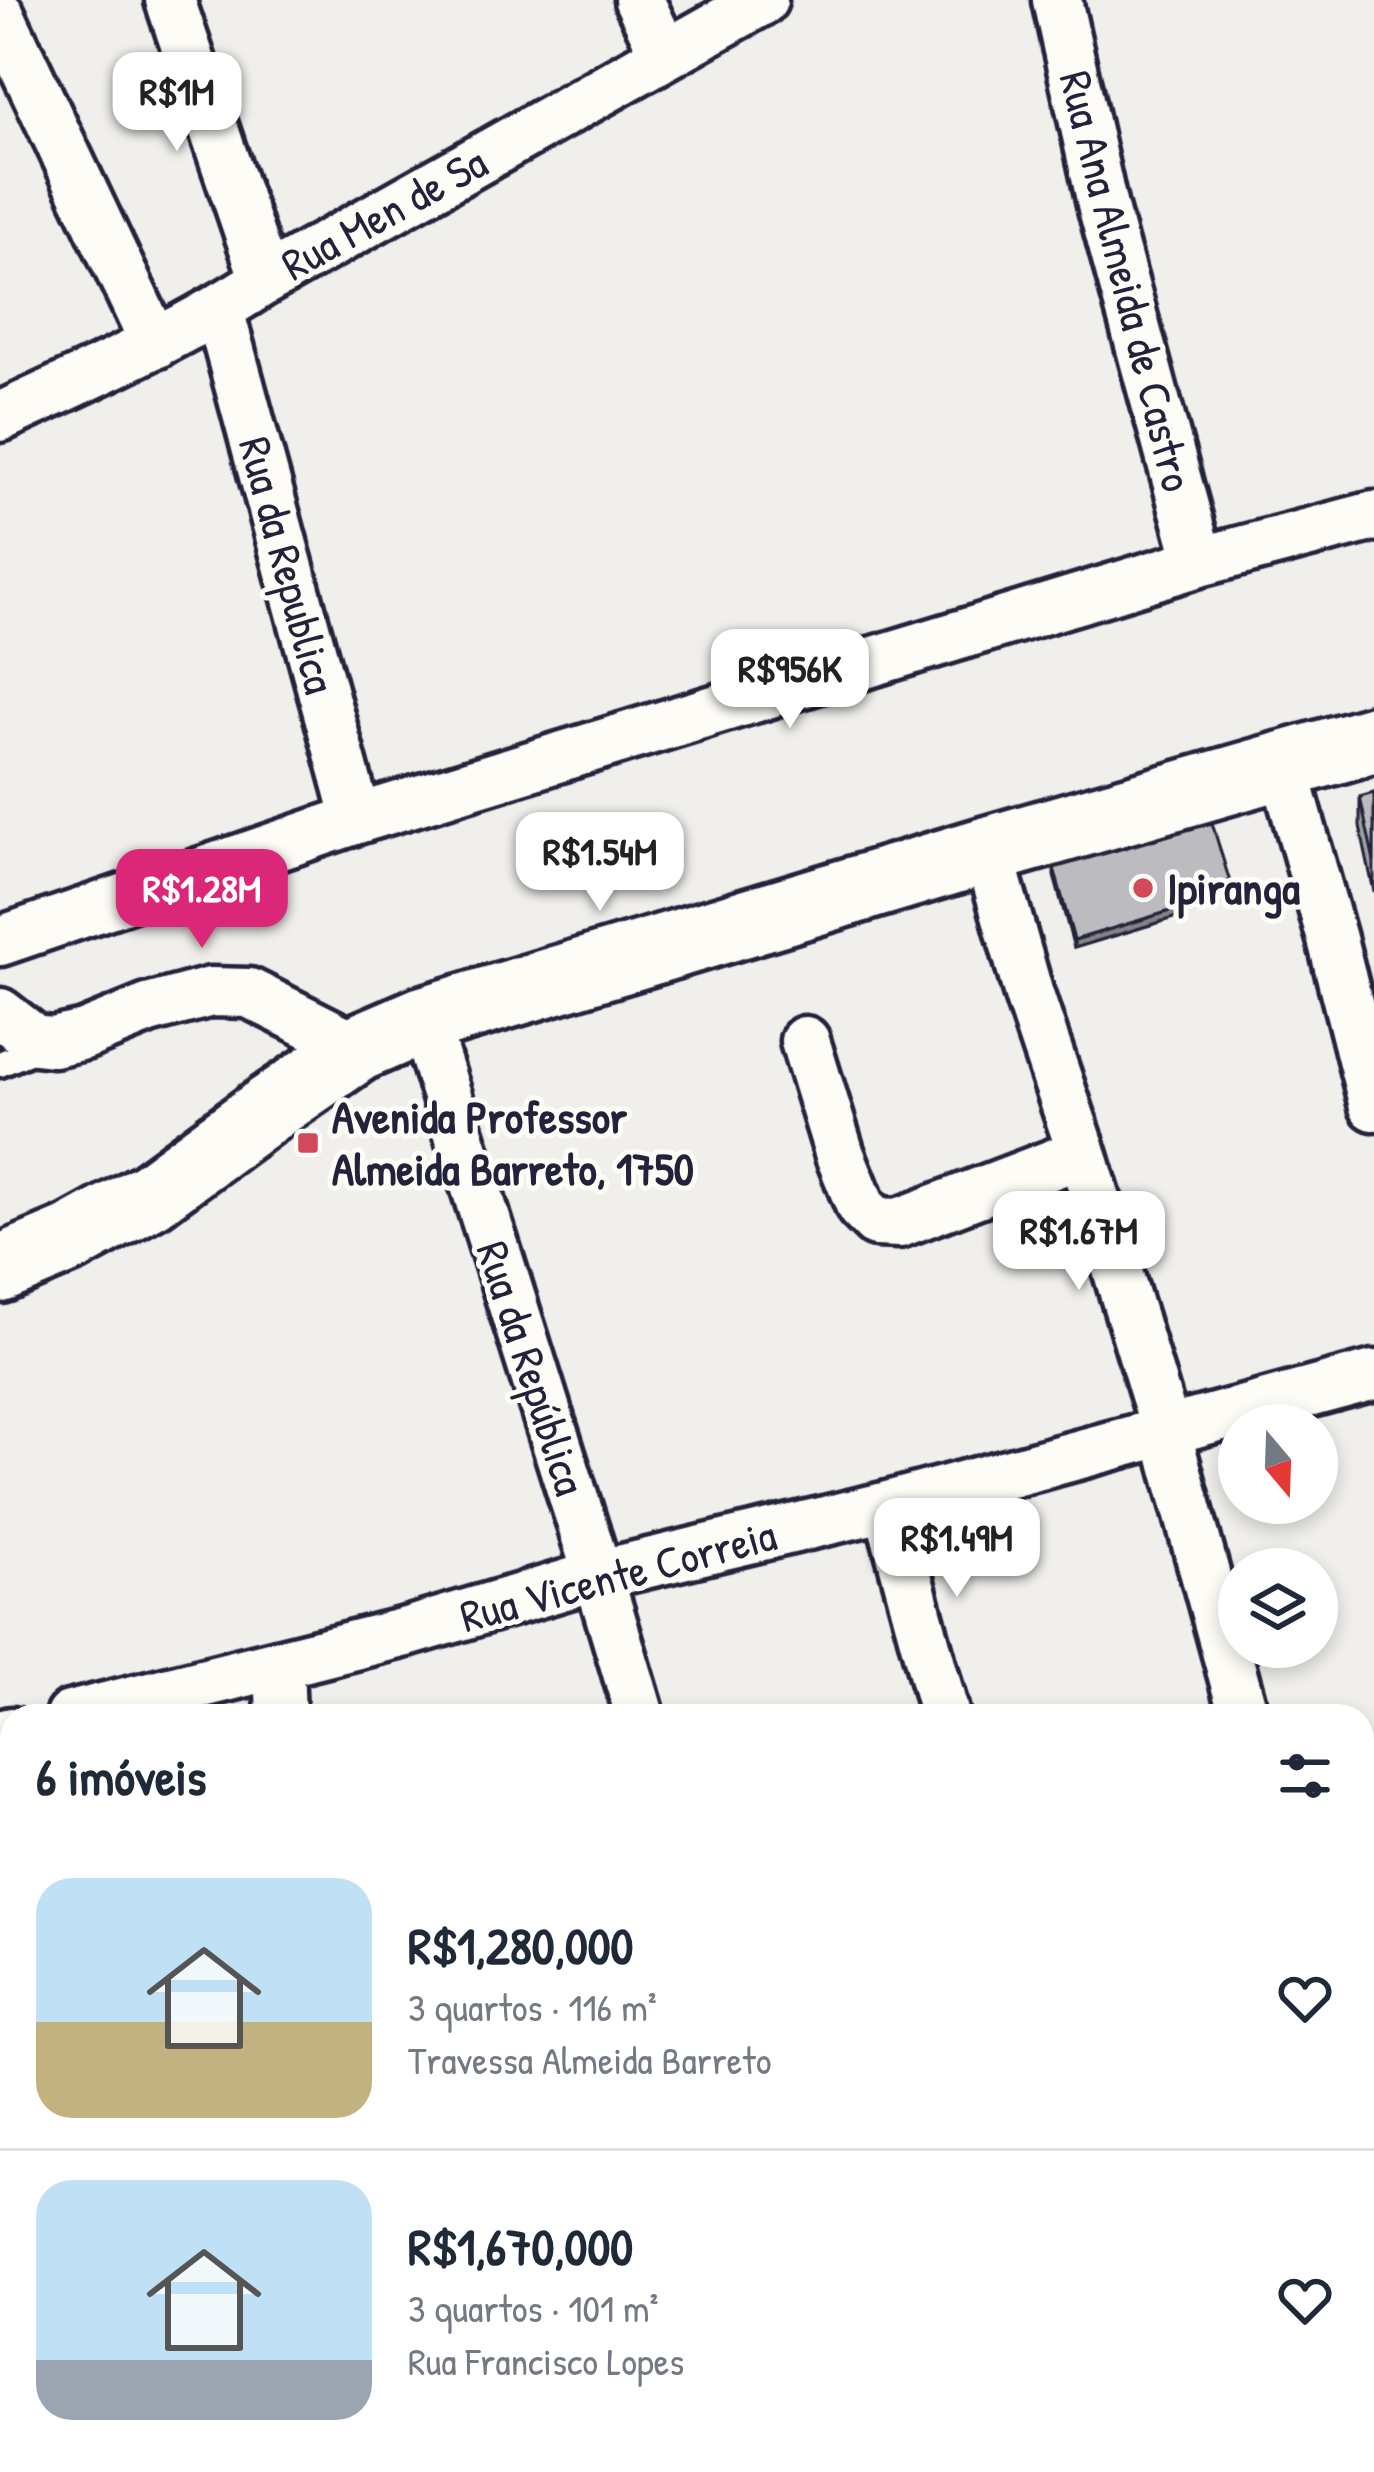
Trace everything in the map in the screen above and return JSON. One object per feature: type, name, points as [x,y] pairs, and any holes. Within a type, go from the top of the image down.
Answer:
[{"type":"main road","points":[[0,1269],[71,1239],[151,1195],[358,1048],[423,1020],[1374,739]]},
{"type":"street","points":[[170,0],[265,280]]},
{"type":"street","points":[[639,0],[664,56]]},
{"type":"street","name":"Rua Men de Sa","points":[[0,417],[219,310],[763,0]]},
{"type":"street","name":"Rua Ana Almeida de Castro","points":[[1057,0],[1103,208],[1198,562]]},
{"type":"street","points":[[0,15],[155,344]]},
{"type":"street","name":"Rua da Republica","points":[[219,310],[357,819]]},
{"type":"street","points":[[0,941],[357,819],[1198,562],[1374,516]]},
{"type":"street","points":[[1283,765],[1373,1100]]},
{"type":"street","points":[[988,850],[1166,1431],[1241,1704]]},
{"type":"street","points":[[0,1013],[35,1040],[53,1042],[212,992],[249,993],[358,1048]]},
{"type":"street","name":"Rua da República","points":[[423,1020],[636,1704]]},
{"type":"street","points":[[805,1041],[840,1155],[861,1207],[876,1222],[898,1223],[1082,1153]]},
{"type":"street","name":"Rua Vicente Correia","points":[[119,1704],[1374,1375]]},
{"type":"street","points":[[888,1506],[942,1704]]},
{"type":"street","points":[[279,1665],[281,1704]]},
{"type":"lane","points":[[0,1064],[53,1042]]},
{"type":"building","points":[[1374,793],[1374,862],[1360,797]]},
{"type":"building","name":"Ipiranga","points":[[1212,823],[1233,892],[1074,940],[1054,868]]},
{"type":"place","name":"Ipiranga","points":[[1143,888]]},
{"type":"place","name":"Avenida Professor Almeida Barreto, 1750","points":[[308,1143]]}]
